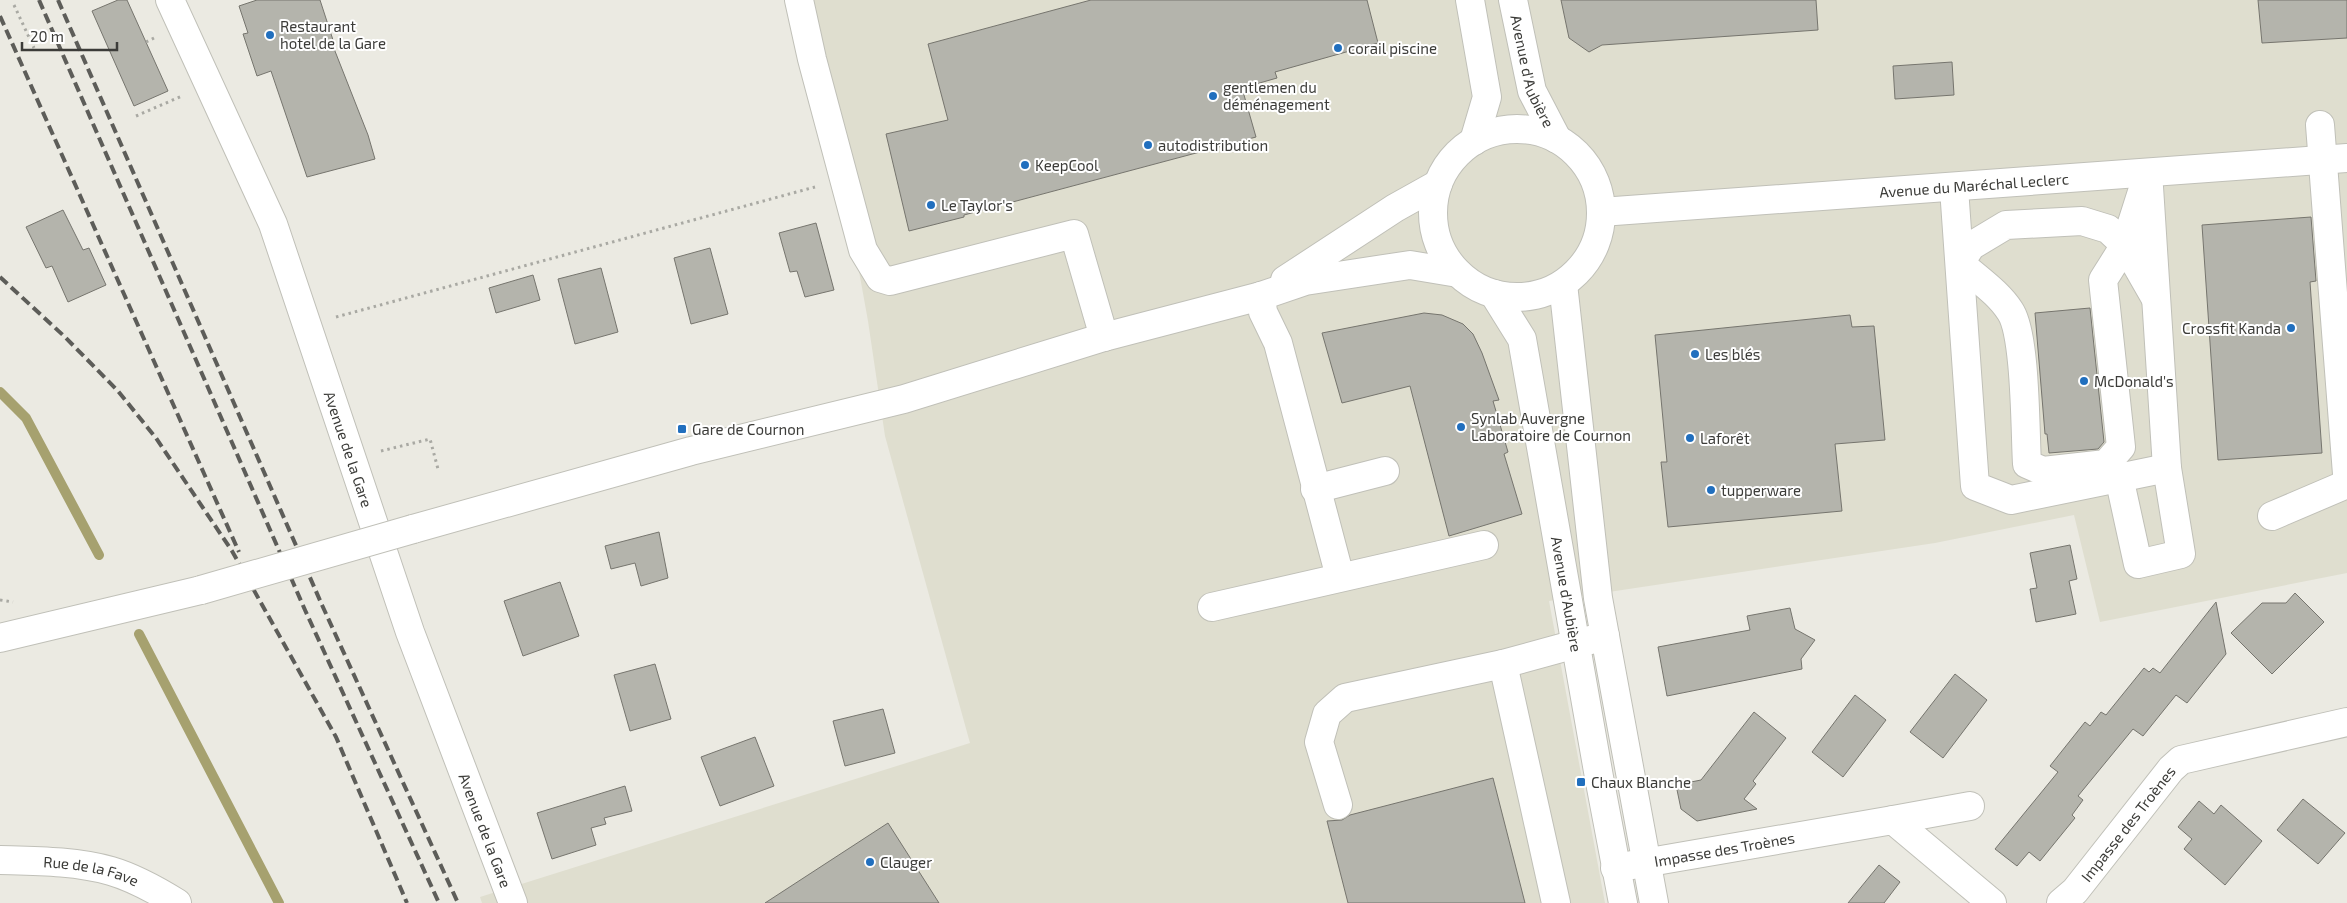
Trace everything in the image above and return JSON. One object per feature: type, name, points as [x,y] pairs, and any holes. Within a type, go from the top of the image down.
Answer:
[{"type":"main road","name":"Avenue de la Gare","points":[[170,0],[273,224],[410,632],[514,903]]},
{"type":"main road","points":[[799,0],[812,59],[863,250],[880,278],[890,281],[1074,234],[1104,337]]},
{"type":"main road","points":[[1470,0],[1487,97],[1474,141]]},
{"type":"main road","name":"Avenue d'Aubière","points":[[1513,0],[1532,91],[1557,139]]},
{"type":"main road","points":[[2320,125],[2335,159],[2347,474]]},
{"type":"main road","points":[[1515,130],[1541,133],[1557,139],[1575,153],[1590,171],[1596,184],[1601,212],[1600,229],[1595,245],[1576,273],[1563,284],[1547,292],[1530,296],[1511,297],[1494,294],[1475,286],[1458,273],[1446,258],[1438,241],[1434,222],[1434,203],[1438,184],[1453,159],[1474,141],[1490,134],[1515,130]]},
{"type":"main road","name":"Avenue du Maréchal Leclerc","points":[[1601,212],[2335,159]]},
{"type":"main road","points":[[1960,263],[2011,312],[2014,320],[2019,338],[2027,464],[2043,471],[2106,464],[2121,446],[2103,280],[2125,245],[2148,173]]},
{"type":"main road","points":[[2119,477],[2138,564],[2181,554],[2168,468],[2148,173]]},
{"type":"main road","points":[[1261,296],[1395,208],[1438,184]]},
{"type":"main road","points":[[1954,188],[1976,486],[2011,500],[2168,468]]},
{"type":"main road","points":[[1960,263],[1971,246],[2006,225],[2082,221],[2108,229],[2125,245],[2156,298]]},
{"type":"main road","points":[[0,638],[201,590],[691,451],[904,400],[1104,337],[1261,296],[1305,281],[1410,265],[1458,273]]},
{"type":"main road","name":"Avenue d'Aubière","points":[[1563,284],[1598,598],[1654,903]]},
{"type":"main road","name":"Avenue d'Aubière","points":[[1494,294],[1522,339],[1615,868],[1623,903]]},
{"type":"main road","points":[[1261,296],[1263,312],[1278,343],[1315,489],[1340,577]]},
{"type":"main road","points":[[1315,489],[1384,471]]},
{"type":"main road","points":[[2272,516],[2347,484]]},
{"type":"main road","points":[[1212,607],[1484,545]]},
{"type":"main road","points":[[1338,805],[1319,742],[1327,714],[1346,698],[1503,664],[1606,636]]},
{"type":"main road","points":[[1503,664],[1556,903]]},
{"type":"main road","name":"Impasse des Troènes","points":[[2061,903],[2075,891],[2170,769],[2181,760],[2347,722]]},
{"type":"main road","name":"Impasse des Troènes","points":[[1615,868],[1970,806]]},
{"type":"main road","points":[[1893,820],[1992,903]]},
{"type":"main road","name":"Rue de la Fave","points":[[0,860],[56,862],[110,871],[149,885],[177,903]]},
{"type":"path","points":[[14,5],[34,48]]},
{"type":"path","points":[[331,319],[844,180]]},
{"type":"path","points":[[378,452],[430,438],[438,469]]},
{"type":"shaded area","points":[[810,0],[2347,0],[2347,573],[2100,622],[2074,515],[1935,543],[1549,601],[1605,903],[482,903],[480,897],[970,743],[885,436],[868,321]]},
{"type":"building","points":[[118,0],[127,0],[168,91],[134,106],[92,11]]},
{"type":"building","points":[[257,0],[320,0],[333,40],[331,41],[368,135],[375,159],[307,177],[271,71],[257,76],[243,34],[248,33],[239,6]]},
{"type":"building","points":[[1091,0],[1367,0],[1378,43],[1275,72],[1277,78],[1242,88],[1256,137],[909,231],[886,134],[948,120],[928,44]]},
{"type":"building","points":[[1561,0],[1816,0],[1818,30],[1602,45],[1589,52],[1569,38]]},
{"type":"building","points":[[2258,0],[2347,0],[2347,38],[2262,43]]},
{"type":"building","points":[[1952,62],[1954,95],[1895,99],[1893,66]]},
{"type":"building","points":[[63,210],[83,250],[89,248],[106,285],[68,302],[52,266],[46,268],[26,227]]},
{"type":"building","points":[[2311,217],[2316,281],[2310,282],[2322,453],[2218,460],[2202,225]]},
{"type":"building","points":[[816,223],[834,290],[805,297],[797,271],[790,272],[779,233]]},
{"type":"building","points":[[710,248],[728,314],[691,324],[674,258]]},
{"type":"building","points":[[601,268],[618,332],[575,344],[558,279]]},
{"type":"building","points":[[533,275],[540,300],[496,313],[489,288]]},
{"type":"building","points":[[2090,308],[2104,442],[2098,449],[2049,453],[2047,434],[2045,434],[2035,313]]},
{"type":"building","name":"Synlab Auvergne Laboratoire de Cournon","points":[[1424,313],[1442,315],[1463,324],[1473,334],[1499,400],[1493,401],[1508,452],[1504,454],[1522,514],[1449,536],[1410,386],[1342,403],[1322,333]]},
{"type":"building","points":[[1850,315],[1852,327],[1874,326],[1885,440],[1835,444],[1842,511],[1668,527],[1661,462],[1667,462],[1655,335]]},
{"type":"building","points":[[659,532],[668,578],[641,586],[635,563],[611,569],[605,546]]},
{"type":"building","points":[[2070,545],[2077,579],[2069,581],[2076,614],[2036,622],[2030,589],[2037,588],[2030,553]]},
{"type":"building","points":[[560,582],[579,636],[523,656],[504,601]]},
{"type":"building","points":[[2295,593],[2324,622],[2272,674],[2231,633],[2262,603],[2286,603]]},
{"type":"building","points":[[2216,602],[2226,654],[2187,703],[2176,695],[2143,736],[2133,729],[2078,796],[2083,800],[2072,815],[2075,818],[2040,861],[2029,852],[2017,866],[1995,849],[2058,772],[2050,766],[2085,722],[2090,726],[2101,712],[2106,715],[2144,668],[2149,672],[2153,668],[2160,673]]},
{"type":"building","points":[[1790,608],[1795,629],[1815,640],[1801,659],[1802,669],[1667,696],[1658,647],[1750,630],[1747,616]]},
{"type":"building","points":[[655,664],[671,719],[630,731],[614,675]]},
{"type":"building","points":[[1955,674],[1987,700],[1943,758],[1910,732]]},
{"type":"building","points":[[1855,695],[1886,720],[1843,777],[1812,752]]},
{"type":"building","points":[[883,709],[895,753],[845,766],[833,721]]},
{"type":"building","points":[[1754,712],[1786,738],[1753,781],[1756,784],[1744,799],[1757,809],[1697,821],[1681,809],[1676,785],[1701,780]]},
{"type":"building","points":[[755,737],[774,786],[720,806],[701,757]]},
{"type":"building","points":[[1493,778],[1525,903],[1348,903],[1327,821],[1342,820],[1350,815]]},
{"type":"building","points":[[625,786],[632,811],[604,818],[606,824],[591,828],[596,845],[552,859],[537,813]]},
{"type":"building","points":[[2303,799],[2345,833],[2318,864],[2277,830]]},
{"type":"building","points":[[2199,801],[2214,814],[2221,805],[2262,841],[2225,885],[2184,849],[2192,839],[2178,827]]},
{"type":"building","name":"Clauger","points":[[888,823],[939,903],[765,903]]},
{"type":"building","points":[[1879,865],[1900,882],[1884,903],[1848,903]]},
{"type":"waterway","points":[[0,392],[26,418],[99,555]]},
{"type":"waterway","points":[[139,634],[279,903]]},
{"type":"railway","points":[[39,0],[305,610],[439,903]]},
{"type":"railway","points":[[58,0],[322,605],[458,903]]},
{"type":"railway","points":[[0,16],[239,552]]},
{"type":"railway","points":[[0,277],[65,337],[118,391],[156,438],[232,551],[336,737],[407,903]]},
{"type":"place","name":"Restaurant hotel de la Gare","points":[[270,35]]},
{"type":"place","name":"corail piscine","points":[[1338,48]]},
{"type":"place","name":"gentlemen du déménagement","points":[[1213,96]]},
{"type":"place","name":"autodistribution","points":[[1148,145]]},
{"type":"place","name":"KeepCool","points":[[1025,165]]},
{"type":"place","name":"Le Taylor's","points":[[931,205]]},
{"type":"place","name":"Crossfit Kanda","points":[[2291,328]]},
{"type":"place","name":"Les blés","points":[[1695,354]]},
{"type":"place","name":"McDonald's","points":[[2084,381]]},
{"type":"place","name":"Synlab Auvergne Laboratoire de Cournon","points":[[1461,427]]},
{"type":"place","name":"Gare de Cournon","points":[[682,429]]},
{"type":"place","name":"Laforêt","points":[[1690,438]]},
{"type":"place","name":"tupperware","points":[[1711,490]]},
{"type":"place","name":"Chaux Blanche","points":[[1581,782]]},
{"type":"place","name":"Clauger","points":[[870,862]]}]
